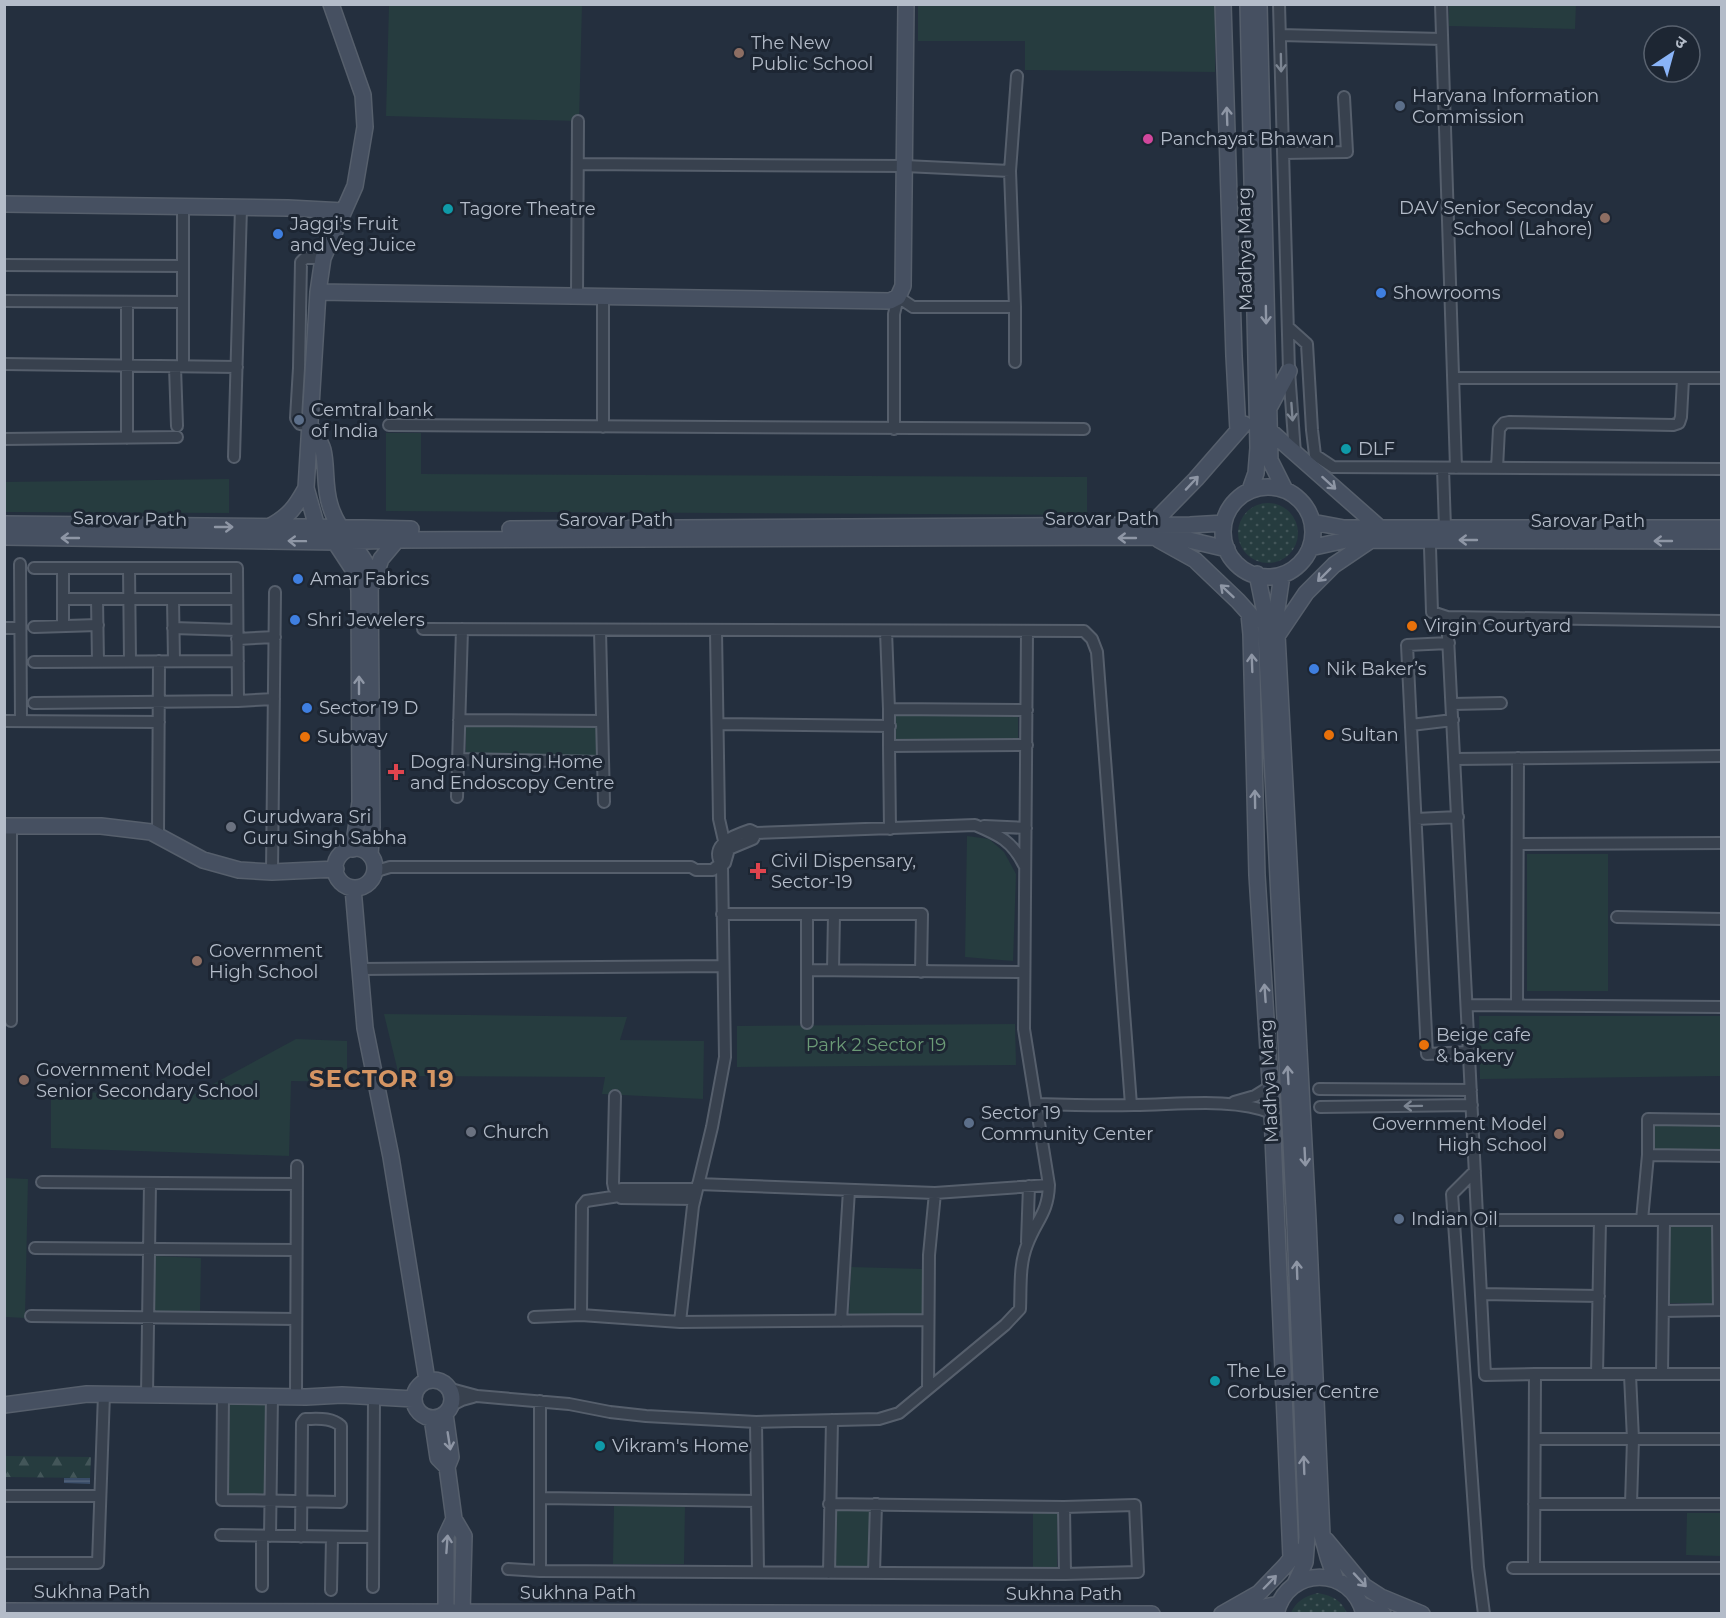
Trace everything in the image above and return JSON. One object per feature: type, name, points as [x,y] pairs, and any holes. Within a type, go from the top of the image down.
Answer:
[{"type":"main road","points":[[331,4],[363,95],[365,128],[355,186],[323,258],[318,292],[306,488],[316,527],[337,535]]},
{"type":"main road","points":[[318,292],[890,302],[898,297],[903,286],[906,4]]},
{"type":"main road","points":[[1223,4],[1238,431]]},
{"type":"main road","name":"Madhya Marg","points":[[1248,4],[1255,334],[1262,410],[1269,430],[1270,460],[1285,490]]},
{"type":"main road","name":"Madhya Marg","points":[[1250,490],[1256,473],[1262,410],[1258,4]]},
{"type":"main road","points":[[4,204],[288,208],[340,218]]},
{"type":"main road","points":[[1234,333],[1255,334]]},
{"type":"main road","points":[[1269,430],[1375,534],[1334,565],[1306,593],[1272,635],[1195,561],[1153,531],[1238,431],[1262,410],[1289,371]]},
{"type":"main road","points":[[310,425],[323,448],[324,474],[337,535],[357,574],[365,630],[366,802],[372,827],[372,863],[370,882],[358,887],[341,881],[336,869],[341,854],[353,849],[364,850],[372,863]]},
{"type":"main road","points":[[1267,487],[1285,490],[1299,498],[1312,522],[1313,538],[1307,555],[1298,565],[1282,574],[1263,576],[1248,572],[1239,566],[1224,543],[1224,523],[1230,508],[1250,490],[1267,487]]},
{"type":"main road","points":[[269,527],[285,518],[297,505],[306,488]]},
{"type":"main road","name":"Sarovar Path","points":[[1312,522],[1375,534],[1722,541]]},
{"type":"main road","name":"Sarovar Path","points":[[337,535],[352,542],[1153,531],[1224,523]]},
{"type":"main road","name":"Sarovar Path","points":[[4,524],[316,527]]},
{"type":"main road","name":"Sarovar Path","points":[[1310,548],[1375,534],[1445,528],[1722,528]]},
{"type":"main road","name":"Sarovar Path","points":[[4,537],[337,535],[395,530],[1153,531],[1227,549]]},
{"type":"main road","points":[[365,630],[381,559],[397,540]]},
{"type":"main road","points":[[352,542],[370,571],[372,591]]},
{"type":"main road","name":"Madhya Marg","points":[[1257,574],[1272,635],[1308,1211],[1315,1536],[1295,1584],[1281,1598],[1277,1609]]},
{"type":"main road","name":"Madhya Marg","points":[[1282,574],[1272,635],[1306,1502],[1315,1536],[1328,1557],[1336,1580]]},
{"type":"main road","points":[[1249,614],[1257,867],[1271,1086],[1291,1558]]},
{"type":"main road","points":[[353,849],[366,802]]},
{"type":"main road","points":[[8,826],[101,826],[152,832],[203,860],[239,870],[272,872],[336,869]]},
{"type":"main road","points":[[358,887],[365,969],[401,1156],[427,1325],[430,1380]]},
{"type":"main road","points":[[445,1407],[420,1413],[414,1399],[419,1385],[430,1380],[440,1380],[447,1384],[445,1407],[451,1457],[447,1467],[454,1519],[464,1536],[462,1613]]},
{"type":"main road","points":[[4,1405],[87,1394],[342,1395],[414,1399]]},
{"type":"main road","points":[[1286,1471],[1306,1502]]},
{"type":"main road","points":[[446,1613],[446,1536],[454,1519]]},
{"type":"main road","points":[[1222,1614],[1259,1593],[1315,1536],[1364,1586],[1381,1597],[1422,1614]]},
{"type":"main road","points":[[463,1576],[479,1604],[493,1612]]},
{"type":"main road","points":[[403,1612],[429,1606],[438,1601],[446,1577]]},
{"type":"main road","points":[[1295,1584],[1312,1578],[1325,1577],[1336,1580],[1350,1589],[1363,1609],[1383,1614]]},
{"type":"main road","points":[[1230,1614],[1277,1609]]},
{"type":"main road","name":"Sukhna Path","points":[[4,1611],[1152,1614]]},
{"type":"street","points":[[1279,4],[1289,371],[1295,453]]},
{"type":"street","points":[[1441,4],[1456,468]]},
{"type":"street","points":[[1280,35],[1442,39]]},
{"type":"street","points":[[1015,362],[1010,171],[1017,76]]},
{"type":"street","points":[[1283,153],[1347,152],[1344,97]]},
{"type":"street","points":[[577,297],[578,122]]},
{"type":"street","points":[[578,164],[905,166],[1010,171]]},
{"type":"street","points":[[4,439],[127,438],[177,432],[183,302],[183,206]]},
{"type":"street","points":[[234,457],[241,207]]},
{"type":"street","points":[[310,425],[300,424],[296,418],[301,262],[305,258],[323,258]]},
{"type":"street","points":[[4,265],[183,267]]},
{"type":"street","points":[[603,297],[603,427]]},
{"type":"street","points":[[894,429],[894,314],[898,297],[913,307],[1015,307]]},
{"type":"street","points":[[4,301],[183,302]]},
{"type":"street","points":[[127,302],[127,438]]},
{"type":"street","points":[[1288,327],[1307,344],[1315,455],[1333,467],[1722,469]]},
{"type":"street","points":[[4,364],[237,367]]},
{"type":"street","points":[[1453,378],[1722,378]]},
{"type":"street","points":[[1497,468],[1499,429],[1504,423],[1673,425],[1679,423],[1683,379]]},
{"type":"street","points":[[388,425],[1084,429]]},
{"type":"street","points":[[1443,468],[1445,528]]},
{"type":"street","points":[[1430,547],[1432,612],[1447,617],[1722,621]]},
{"type":"street","points":[[20,564],[21,721]]},
{"type":"street","points":[[34,568],[237,568],[238,701]]},
{"type":"street","points":[[63,568],[63,626]]},
{"type":"street","points":[[129,568],[130,661]]},
{"type":"street","points":[[272,872],[275,592]]},
{"type":"street","points":[[63,598],[237,599]]},
{"type":"street","points":[[98,599],[98,662]]},
{"type":"street","points":[[173,599],[174,661]]},
{"type":"street","points":[[1447,617],[1485,1376],[1722,1374]]},
{"type":"street","points":[[34,627],[98,625]]},
{"type":"street","points":[[4,628],[20,628]]},
{"type":"street","points":[[173,628],[275,638]]},
{"type":"street","points":[[423,629],[1084,631],[1092,639],[1096,652],[1131,1106]]},
{"type":"street","points":[[457,797],[462,629]]},
{"type":"street","points":[[600,630],[604,802]]},
{"type":"street","points":[[716,631],[718,819],[727,845]]},
{"type":"street","points":[[886,631],[890,726],[890,829]]},
{"type":"street","points":[[1027,632],[1024,1029],[1049,1185],[1044,1212],[1027,1245]]},
{"type":"street","points":[[1449,643],[1407,645],[1427,1054],[1469,1052]]},
{"type":"street","points":[[159,661],[159,835]]},
{"type":"street","points":[[34,662],[238,662]]},
{"type":"street","points":[[34,704],[274,699]]},
{"type":"street","points":[[1452,704],[1501,703]]},
{"type":"street","points":[[889,709],[1027,710]]},
{"type":"street","points":[[459,720],[602,721]]},
{"type":"street","points":[[1411,725],[1453,720]]},
{"type":"street","points":[[4,721],[159,722]]},
{"type":"street","points":[[718,724],[890,726]]},
{"type":"street","points":[[889,746],[1027,745]]},
{"type":"street","points":[[1455,759],[1722,756]]},
{"type":"street","points":[[1517,1005],[1518,758]]},
{"type":"street","points":[[458,759],[603,762]]},
{"type":"street","points":[[1416,819],[1458,817]]},
{"type":"street","points":[[680,1322],[696,1191],[712,1127],[725,1057],[723,914],[718,861],[720,850],[734,836],[750,830],[756,833],[975,825],[1026,828]]},
{"type":"street","points":[[975,825],[995,833],[1006,841],[1016,850],[1026,868]]},
{"type":"street","points":[[8,826],[7,978],[11,1021]]},
{"type":"street","points":[[1518,844],[1722,843]]},
{"type":"street","points":[[372,863],[406,866],[691,867],[695,863],[713,863],[720,867]]},
{"type":"street","points":[[723,914],[922,914],[921,972]]},
{"type":"street","points":[[807,914],[807,1023]]},
{"type":"street","points":[[833,970],[834,914]]},
{"type":"street","points":[[1617,917],[1722,919]]},
{"type":"street","points":[[365,969],[723,966]]},
{"type":"street","points":[[807,970],[1024,972]]},
{"type":"street","points":[[1467,1005],[1722,1007]]},
{"type":"street","points":[[1230,1103],[1256,1096],[1271,1086]]},
{"type":"street","points":[[1319,1089],[1471,1090]]},
{"type":"street","points":[[615,1096],[613,1183],[618,1195]]},
{"type":"street","points":[[1036,1104],[1131,1106],[1230,1103],[1272,1113]]},
{"type":"street","points":[[1320,1107],[1472,1106]]},
{"type":"street","points":[[1642,1220],[1648,1155],[1648,1119],[1722,1120]]},
{"type":"street","points":[[1648,1155],[1722,1156]]},
{"type":"street","points":[[296,1396],[297,1166]]},
{"type":"street","points":[[1475,1171],[1452,1194],[1477,1555],[1484,1614]]},
{"type":"street","points":[[42,1182],[297,1184]]},
{"type":"street","points":[[147,1395],[150,1183]]},
{"type":"street","points":[[618,1195],[621,1189],[849,1190],[935,1193],[1049,1185]]},
{"type":"street","points":[[445,1407],[477,1396],[540,1401],[645,1416],[756,1422],[879,1419],[898,1413],[1020,1310],[1022,1267],[1027,1245],[1029,1186]]},
{"type":"street","points":[[841,1321],[849,1190]]},
{"type":"street","points":[[928,1388],[929,1255],[935,1193]]},
{"type":"street","points":[[581,1316],[582,1206],[586,1201],[618,1195]]},
{"type":"street","points":[[1477,1220],[1720,1220],[1720,1310],[1663,1311]]},
{"type":"street","points":[[1598,1374],[1600,1220]]},
{"type":"street","points":[[1662,1374],[1664,1220]]},
{"type":"street","points":[[35,1248],[296,1250]]},
{"type":"street","points":[[1481,1294],[1599,1296]]},
{"type":"street","points":[[31,1316],[296,1319]]},
{"type":"street","points":[[534,1317],[581,1316],[680,1322],[927,1320]]},
{"type":"street","points":[[1534,1567],[1535,1374]]},
{"type":"street","points":[[1630,1375],[1633,1439],[1631,1504]]},
{"type":"street","points":[[4,1563],[98,1563],[104,1394]]},
{"type":"street","points":[[223,1396],[222,1500],[301,1501],[340,1502],[341,1426],[325,1419],[305,1419],[302,1423],[301,1501],[301,1537]]},
{"type":"street","points":[[262,1586],[270,1501],[272,1396]]},
{"type":"street","points":[[373,1587],[374,1396]]},
{"type":"street","points":[[540,1401],[540,1571]]},
{"type":"street","points":[[829,1573],[832,1420]]},
{"type":"street","points":[[756,1422],[758,1572]]},
{"type":"street","points":[[1535,1439],[1722,1439]]},
{"type":"street","points":[[4,1496],[100,1496]]},
{"type":"street","points":[[541,1498],[757,1501]]},
{"type":"street","points":[[508,1569],[829,1573],[1138,1572],[1135,1505],[1064,1508],[829,1504]]},
{"type":"street","points":[[874,1573],[876,1504]]},
{"type":"street","points":[[1534,1504],[1722,1504]]},
{"type":"street","points":[[1064,1508],[1065,1574]]},
{"type":"street","points":[[220,1535],[373,1538]]},
{"type":"street","points":[[331,1590],[332,1537]]},
{"type":"street","points":[[1513,1568],[1722,1568]]},
{"type":"green space","points":[[389,5],[582,5],[579,121],[386,116]]},
{"type":"green space","points":[[918,5],[1215,5],[1215,72],[1025,70],[1025,41],[918,41]]},
{"type":"green space","points":[[1449,5],[1576,5],[1575,29],[1449,26]]},
{"type":"green space","points":[[386,433],[421,433],[421,474],[1087,477],[1087,515],[386,511]]},
{"type":"green space","points":[[229,479],[229,513],[5,512],[5,482]]},
{"type":"green space","points":[[1268,503],[1285,508],[1293,516],[1298,533],[1293,550],[1285,558],[1268,563],[1251,558],[1243,550],[1238,533],[1243,516],[1251,508]]},
{"type":"green space","points":[[894,715],[1018,715],[1018,740],[894,741]]},
{"type":"green space","points":[[466,724],[598,725],[597,756],[466,755]]},
{"type":"green space","points":[[967,836],[989,839],[1004,852],[1016,874],[1013,961],[965,957]]},
{"type":"green space","points":[[1527,854],[1608,854],[1608,991],[1527,991]]},
{"type":"green space","points":[[384,1014],[627,1017],[620,1040],[704,1041],[703,1099],[602,1094],[605,1077],[399,1076]]},
{"type":"green space","points":[[1479,1016],[1721,1016],[1721,1076],[1480,1079]]},
{"type":"green space","name":"Park 2 Sector 19","points":[[1015,1024],[1016,1065],[737,1067],[737,1026]]},
{"type":"green space","points":[[296,1039],[347,1041],[347,1082],[291,1081],[289,1156],[51,1148],[51,1091],[191,1096]]},
{"type":"green space","points":[[1655,1123],[1721,1124],[1721,1151],[1655,1150]]},
{"type":"green space","points":[[5,1178],[28,1179],[25,1318],[5,1317]]},
{"type":"green space","points":[[1668,1225],[1714,1225],[1714,1303],[1668,1303]]},
{"type":"green space","points":[[154,1256],[201,1258],[200,1314],[153,1313]]},
{"type":"green space","points":[[851,1267],[923,1269],[922,1316],[849,1314]]},
{"type":"green space","points":[[228,1400],[267,1401],[265,1495],[227,1495]]},
{"type":"green space","points":[[5,1456],[91,1457],[90,1478],[5,1477]]},
{"type":"green space","points":[[614,1505],[685,1506],[684,1564],[613,1564]]},
{"type":"green space","points":[[834,1508],[872,1508],[871,1570],[833,1569]]},
{"type":"green space","points":[[1033,1512],[1057,1512],[1057,1570],[1033,1570]]},
{"type":"green space","points":[[1687,1513],[1721,1513],[1721,1556],[1686,1555]]},
{"type":"green space","points":[[1318,1593],[1336,1599],[1347,1613],[1291,1613],[1302,1600]]},
{"type":"water","points":[[64,1478],[90,1478],[90,1484],[64,1483]]},
{"type":"place","name":"The New Public School","points":[[739,53]]},
{"type":"place","name":"Haryana Information Commission","points":[[1400,106]]},
{"type":"place","name":"Panchayat Bhawan","points":[[1148,139]]},
{"type":"place","name":"Tagore Theatre","points":[[448,209]]},
{"type":"place","name":"DAV Senior Seconday School (Lahore)","points":[[1605,218]]},
{"type":"place","name":"Jaggi's Fruit and Veg Juice","points":[[278,234]]},
{"type":"place","name":"Showrooms","points":[[1381,293]]},
{"type":"place","name":"Cemtral bank of India","points":[[299,420]]},
{"type":"place","name":"DLF","points":[[1346,449]]},
{"type":"place","name":"Amar Fabrics","points":[[298,579]]},
{"type":"place","name":"Shri Jewelers","points":[[295,620]]},
{"type":"place","name":"Virgin Courtyard","points":[[1412,626]]},
{"type":"place","name":"Nik Baker’s","points":[[1314,669]]},
{"type":"place","name":"Sector 19 D","points":[[307,708]]},
{"type":"place","name":"Sultan","points":[[1329,735]]},
{"type":"place","name":"Subway","points":[[305,737]]},
{"type":"place","name":"Dogra Nursing Home and Endoscopy Centre","points":[[396,772]]},
{"type":"place","name":"Gurudwara Sri Guru Singh Sabha","points":[[231,827]]},
{"type":"place","name":"Civil Dispensary, Sector-19","points":[[758,871]]},
{"type":"place","name":"Government High School","points":[[197,961]]},
{"type":"place","name":"Beige cafe & bakery","points":[[1424,1045]]},
{"type":"place","name":"Government Model Senior Secondary School","points":[[24,1080]]},
{"type":"place","name":"Sector 19 Community Center","points":[[969,1123]]},
{"type":"place","name":"Church","points":[[471,1132]]},
{"type":"place","name":"Government Model High School","points":[[1559,1134]]},
{"type":"place","name":"Indian Oil","points":[[1399,1219]]},
{"type":"place","name":"The Le Corbusier Centre","points":[[1215,1381]]},
{"type":"place","name":"Vikram's Home","points":[[600,1446]]},
{"type":"district","name":"SECTOR 19","points":[[382,1078]]}]
